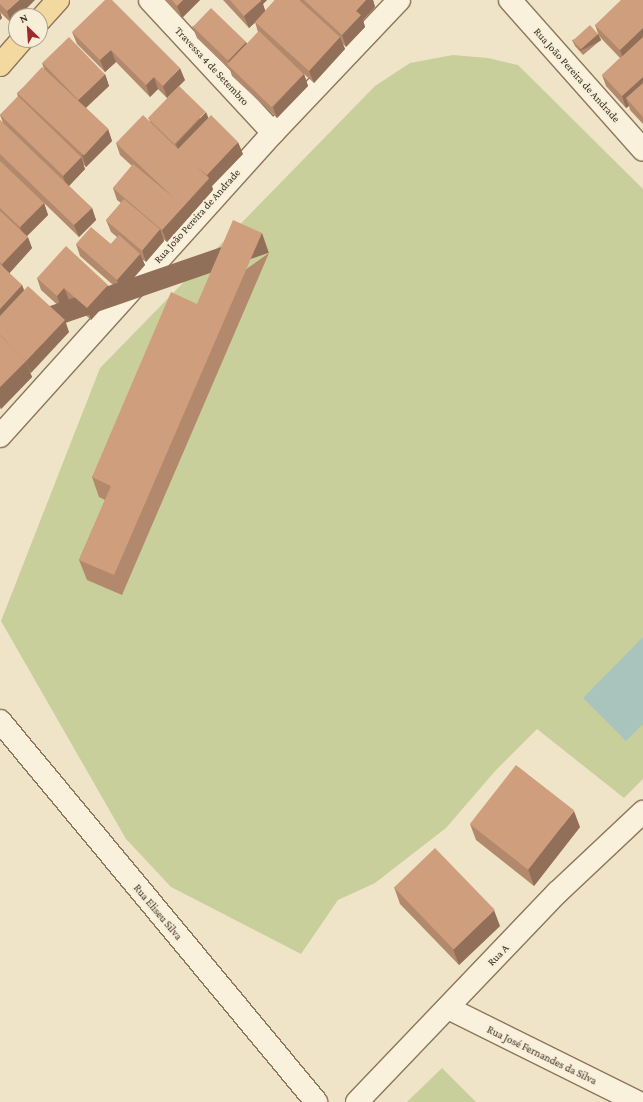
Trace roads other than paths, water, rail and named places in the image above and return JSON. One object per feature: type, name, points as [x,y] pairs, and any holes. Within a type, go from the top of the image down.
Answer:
[{"type":"main road","points":[[48,11],[58,0]]},
{"type":"main road","points":[[0,65],[15,48]]},
{"type":"street","name":"Travessa 4 de Setembro","points":[[150,0],[273,133]]},
{"type":"street","name":"Rua João Pereira de Andrade","points":[[0,436],[273,133],[399,0]]},
{"type":"street","name":"Rua João Pereira de Andrade","points":[[510,0],[643,150]]},
{"type":"street","name":"Rua Eliseu Silva","points":[[0,721],[316,1102]]},
{"type":"street","name":"Rua A","points":[[357,1102],[558,892],[643,812]]},
{"type":"street","name":"Rua José Fernandes da Silva","points":[[448,1008],[637,1102]]},
{"type":"water","points":[[643,637],[643,724],[626,741],[583,698]]}]
